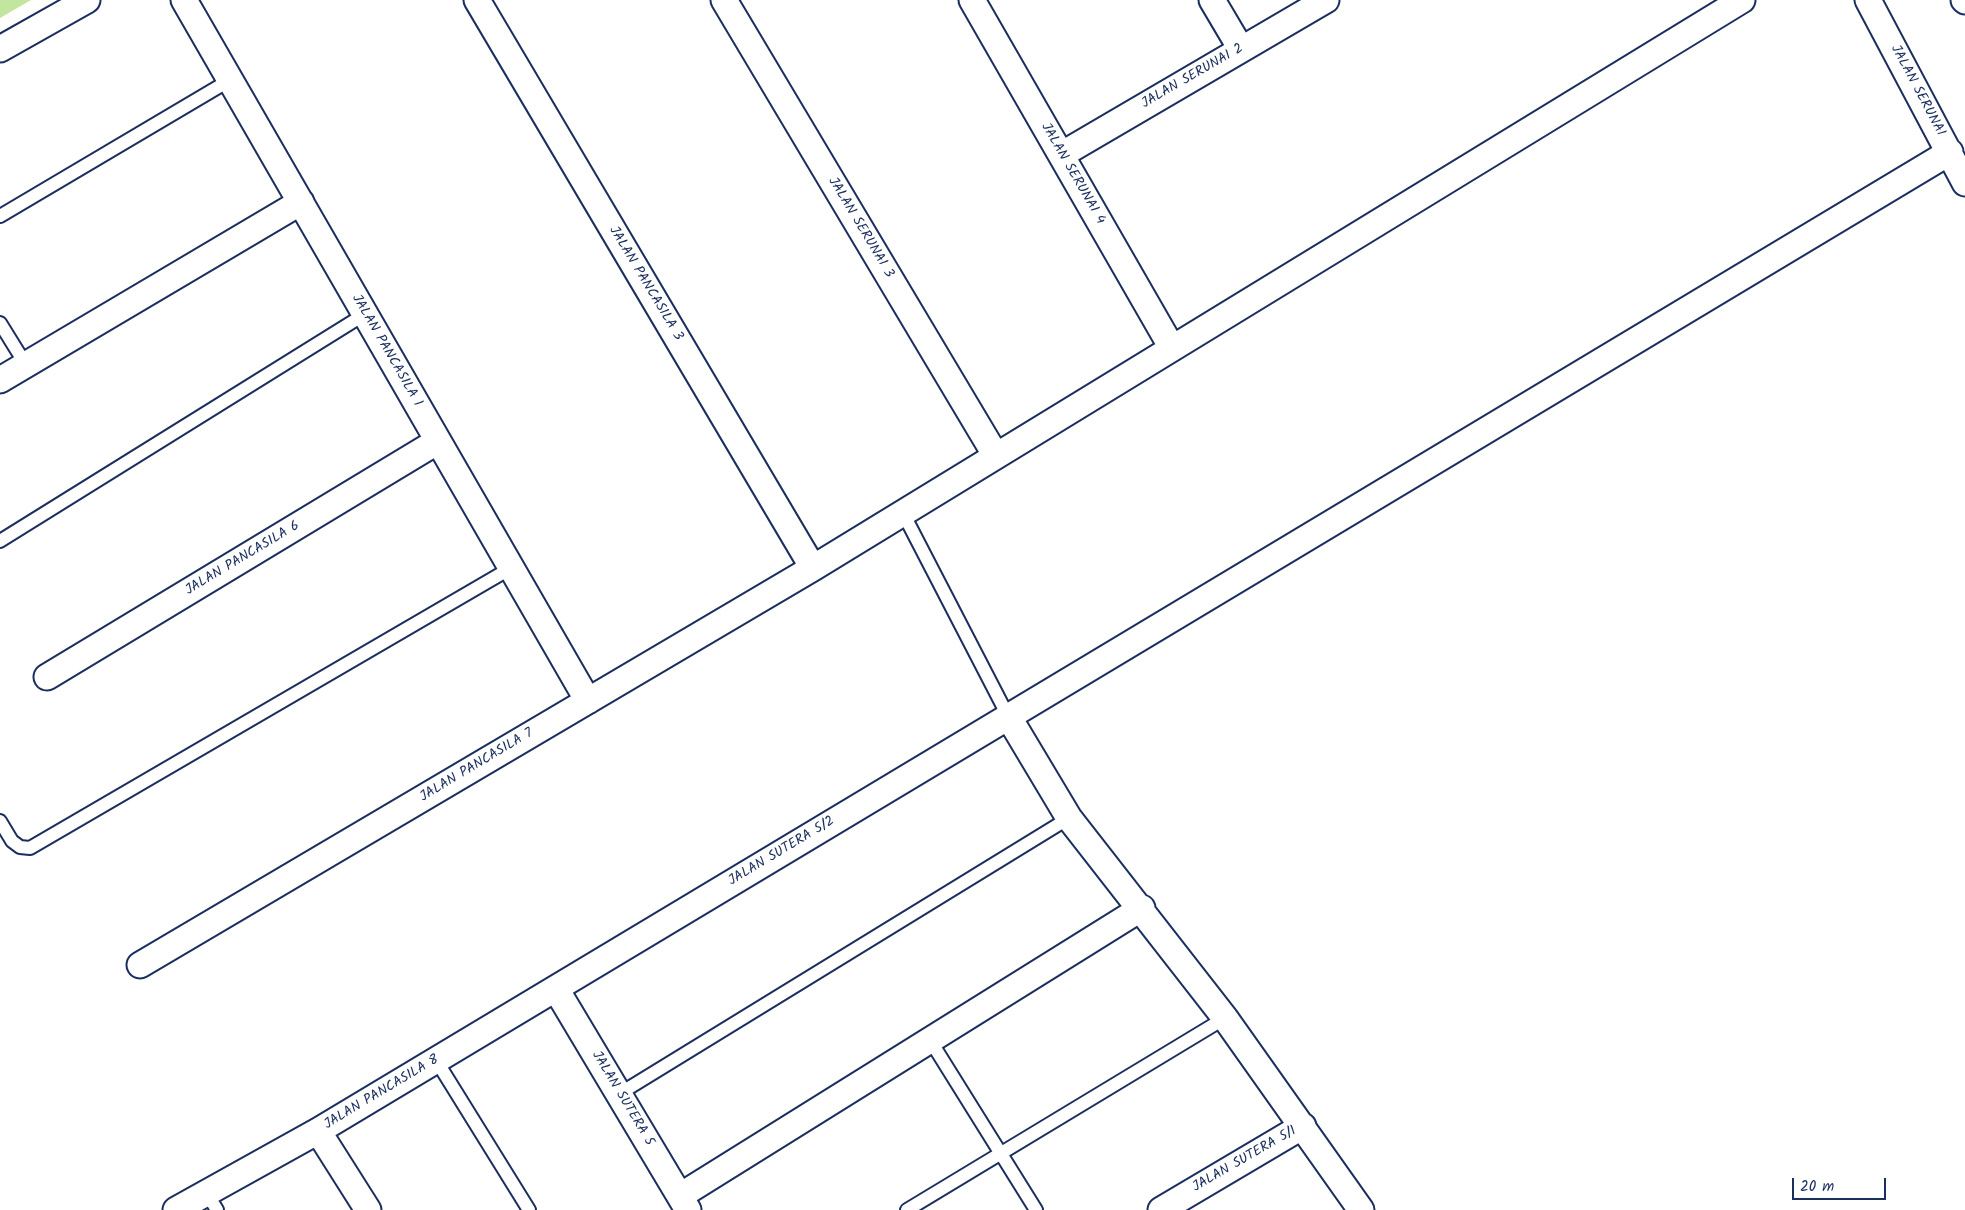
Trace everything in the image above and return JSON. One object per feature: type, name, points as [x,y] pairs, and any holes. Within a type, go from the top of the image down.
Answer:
[{"type":"street","points":[[0,50],[86,0]]},
{"type":"street","name":"JALAN PANCASILA 1","points":[[184,0],[588,701]]},
{"type":"street","name":"JALAN PANCASILA 3","points":[[477,0],[813,568]]},
{"type":"street","name":"JALAN SERUNAI 3","points":[[724,0],[996,456]]},
{"type":"street","name":"JALAN SERUNAI 4","points":[[972,0],[1172,348]]},
{"type":"street","points":[[1212,0],[1241,49]]},
{"type":"street","name":"JALAN SERUNAI 2","points":[[1061,155],[1326,0]]},
{"type":"street","name":"JALAN PANCASILA 7","points":[[140,965],[813,568],[1742,0]]},
{"type":"street","name":"JALAN SERUNAI","points":[[1868,0],[1965,183]]},
{"type":"street","name":"JALAN SUTERA 5/2","points":[[556,989],[1950,152]]},
{"type":"street","points":[[0,380],[301,202]]},
{"type":"street","name":"JALAN PANCASILA 6","points":[[47,677],[438,441]]},
{"type":"street","points":[[1008,716],[1069,818],[1142,908],[1225,1018],[1361,1210]]},
{"type":"street","points":[[684,1203],[930,1040],[1142,908]]},
{"type":"street","name":"JALAN PANCASILA 8","points":[[176,1210],[212,1201],[318,1131],[556,989]]},
{"type":"street","name":"JALAN SUTERA 5","points":[[556,989],[684,1203]]},
{"type":"street","name":"JALAN SUTERA 5/1","points":[[1161,1210],[1303,1126]]},
{"type":"street","points":[[318,1131],[368,1210]]},
{"type":"lane","points":[[0,216],[230,80]]},
{"type":"lane","points":[[0,541],[365,314]]},
{"type":"lane","points":[[0,322],[26,365]]},
{"type":"lane","points":[[903,513],[1008,716]]},
{"type":"lane","points":[[0,821],[12,841],[20,848],[30,848],[511,568]]},
{"type":"lane","points":[[619,1094],[1069,818]]},
{"type":"lane","points":[[907,1210],[1225,1018]]},
{"type":"lane","points":[[930,1040],[1036,1210]]},
{"type":"lane","points":[[436,1060],[529,1210]]},
{"type":"green space","points":[[0,0],[31,0],[0,18]]}]
